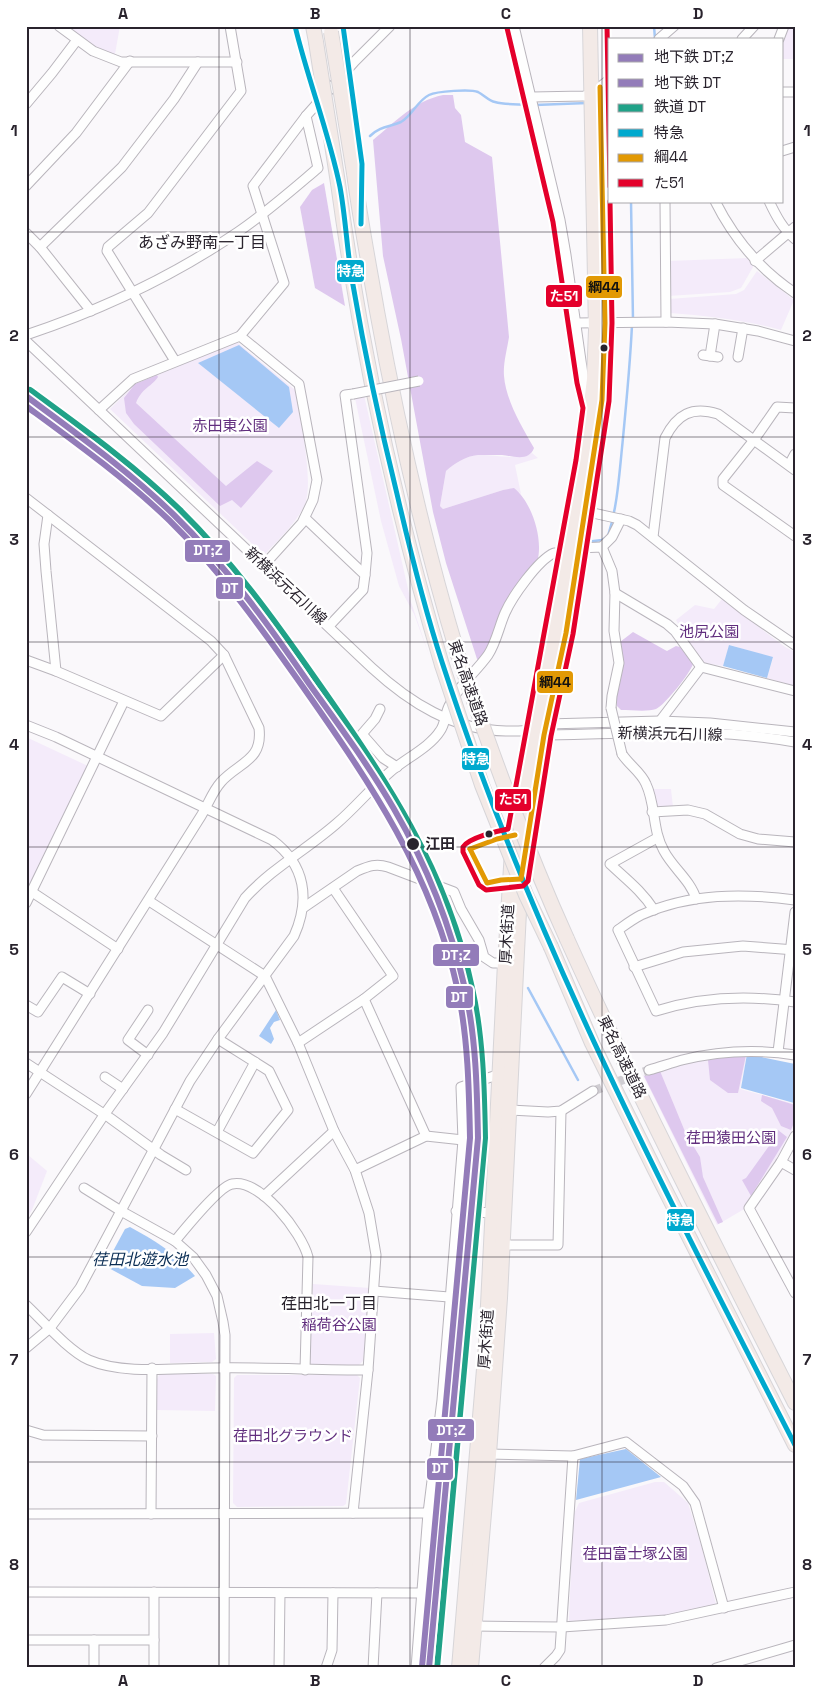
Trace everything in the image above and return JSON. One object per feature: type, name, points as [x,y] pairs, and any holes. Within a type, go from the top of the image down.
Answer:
[{"type":"highway","name":"東名高速道路","points":[[313,26],[350,270],[375,398],[425,609],[482,785],[526,895],[596,1051],[795,1445]]},
{"type":"highway","name":"厚木街道","points":[[590,26],[600,87]]},
{"type":"highway","name":"厚木街道","points":[[573,546],[584,511],[602,400],[599,26]]},
{"type":"highway","name":"東名高速道路","points":[[330,29],[354,173],[361,229],[391,387],[436,579],[458,655],[512,810],[543,887],[610,1034],[672,1162],[795,1404]]},
{"type":"highway","name":"厚木街道","points":[[459,1668],[486,1345],[512,851],[542,730],[573,546],[600,323]]},
{"type":"highway","name":"厚木街道","points":[[471,1668],[500,1298],[520,891],[524,854],[539,773],[542,730]]},
{"type":"street","points":[[59,26],[93,51],[121,62],[237,62]]},
{"type":"street","points":[[175,361],[107,251],[108,247],[148,213],[242,91],[230,26]]},
{"type":"street","points":[[99,410],[133,379],[240,336],[284,283],[253,186],[306,116],[355,61],[390,26]]},
{"type":"street","points":[[514,26],[533,101],[564,244],[584,382],[591,407]]},
{"type":"street","points":[[660,38],[674,26]]},
{"type":"street","points":[[743,38],[754,26]]},
{"type":"street","points":[[779,38],[784,26]]},
{"type":"street","points":[[26,104],[52,74],[77,40]]},
{"type":"street","points":[[26,186],[76,133],[130,61]]},
{"type":"street","points":[[40,247],[122,167],[154,126],[198,62]]},
{"type":"street","points":[[533,101],[584,96],[600,87]]},
{"type":"street","points":[[26,335],[132,294],[239,232],[318,168],[306,116]]},
{"type":"street","points":[[665,202],[666,322]]},
{"type":"street","points":[[716,202],[726,222],[755,261],[771,276],[795,293]]},
{"type":"street","points":[[769,202],[776,216],[791,230],[795,239]]},
{"type":"street","points":[[755,261],[791,230]]},
{"type":"street","points":[[26,234],[40,247],[91,311]]},
{"type":"street","points":[[575,323],[666,322],[715,324],[743,328],[795,342]]},
{"type":"street","points":[[710,356],[715,324]]},
{"type":"street","points":[[736,351],[743,328]]},
{"type":"street","points":[[240,336],[299,384],[317,480],[313,500],[305,518],[264,565]]},
{"type":"street","name":"新横浜元石川線","points":[[26,340],[395,688],[426,709],[464,725],[494,730],[708,732],[795,742]]},
{"type":"street","points":[[329,626],[363,590],[367,553],[345,395],[419,381]]},
{"type":"street","points":[[795,408],[777,407],[723,479],[723,485],[795,536]]},
{"type":"street","points":[[653,537],[665,438],[672,425],[681,417],[694,411],[707,411],[721,416],[792,468],[795,454]]},
{"type":"street","points":[[26,498],[211,641],[224,655],[259,728],[261,742],[257,751],[222,781],[215,791],[149,901],[26,1094]]},
{"type":"street","points":[[584,511],[629,521],[637,525],[751,615],[795,645]]},
{"type":"street","points":[[48,515],[44,544],[56,671]]},
{"type":"street","points":[[305,518],[365,575]]},
{"type":"street","points":[[26,1232],[104,1115],[163,1034],[245,898],[259,882],[336,824],[397,767],[442,730],[448,707],[461,685],[488,656],[510,602],[536,568],[549,555],[573,546],[602,547],[612,537],[616,518]]},
{"type":"street","points":[[602,547],[612,571],[615,593],[614,631],[619,663],[611,708],[622,754],[637,769],[646,783],[650,794],[657,838],[664,852],[694,891],[696,899]]},
{"type":"street","points":[[615,593],[676,631],[701,667],[795,691]]},
{"type":"street","points":[[26,660],[161,716],[224,655]]},
{"type":"street","points":[[660,721],[701,667]]},
{"type":"street","points":[[26,903],[124,701]]},
{"type":"street","points":[[380,709],[375,719],[362,734],[383,758],[397,767]]},
{"type":"street","name":"新横浜元石川線","points":[[542,730],[660,721],[719,724],[795,732]]},
{"type":"street","points":[[26,725],[56,737],[272,840],[291,859],[301,877],[304,893],[302,916],[294,936],[218,1039],[190,1081],[80,1288],[50,1328],[26,1348]]},
{"type":"street","points":[[652,812],[688,810],[705,814],[740,834],[758,839],[795,842]]},
{"type":"street","points":[[654,910],[633,883],[610,864],[657,838]]},
{"type":"street","points":[[303,908],[357,871],[378,864],[404,871],[454,892],[461,909],[479,940],[484,957],[493,963],[505,963]]},
{"type":"street","points":[[298,1044],[364,999],[393,976],[333,888]]},
{"type":"street","points":[[32,892],[118,948]]},
{"type":"street","points":[[795,900],[755,895],[725,895],[696,899],[654,910],[639,916],[618,930],[656,1011],[682,1003],[708,999],[742,998],[795,1002]]},
{"type":"street","points":[[149,901],[217,943],[265,976],[298,1044],[334,1131],[355,1170],[369,1213],[376,1255],[368,1370],[353,1513]]},
{"type":"street","points":[[778,1052],[793,950],[795,912]]},
{"type":"street","points":[[634,967],[683,952],[743,946],[793,950]]},
{"type":"street","points":[[26,1005],[38,1012],[62,976],[90,994]]},
{"type":"street","points":[[364,999],[426,1136]]},
{"type":"street","points":[[148,1010],[128,1040],[148,1055]]},
{"type":"street","points":[[175,1109],[253,1152],[288,1110],[269,1071],[218,1039]]},
{"type":"street","points":[[648,1070],[724,1052],[778,1052],[795,1055]]},
{"type":"street","points":[[217,1132],[255,1062]]},
{"type":"street","points":[[26,1063],[186,1170]]},
{"type":"street","points":[[416,1668],[428,1513],[442,1400],[463,1140],[461,1087],[500,1074]]},
{"type":"street","points":[[105,1077],[123,1089]]},
{"type":"street","points":[[510,1110],[561,1111],[593,1091]]},
{"type":"street","points":[[502,1245],[558,1245],[561,1111]]},
{"type":"street","points":[[264,1196],[334,1131]]},
{"type":"street","points":[[355,1170],[426,1136],[463,1140]]},
{"type":"street","points":[[795,1136],[781,1162],[749,1208],[795,1293]]},
{"type":"street","points":[[781,1162],[795,1170]]},
{"type":"street","points":[[175,1241],[221,1190],[232,1184],[250,1186],[264,1196],[291,1224],[306,1247],[308,1258],[304,1370]]},
{"type":"street","points":[[84,1188],[175,1241],[200,1267],[217,1296],[223,1322],[224,1368],[224,1668]]},
{"type":"street","points":[[456,1211],[493,1213]]},
{"type":"street","points":[[374,1291],[449,1297]]},
{"type":"street","points":[[26,1305],[73,1349],[88,1359],[106,1366],[126,1369],[368,1370]]},
{"type":"street","points":[[152,1368],[152,1514]]},
{"type":"street","points":[[26,1430],[43,1434],[152,1436]]},
{"type":"street","points":[[489,1454],[573,1456],[626,1442],[683,1486],[695,1502],[724,1608]]},
{"type":"street","points":[[544,1668],[560,1650],[573,1456]]},
{"type":"street","points":[[26,1514],[428,1513]]},
{"type":"street","points":[[26,1592],[422,1593]]},
{"type":"street","points":[[154,1592],[154,1668]]},
{"type":"street","points":[[473,1626],[562,1627],[666,1620],[795,1592]]},
{"type":"street","points":[[279,1668],[280,1593]]},
{"type":"street","points":[[326,1668],[332,1650],[333,1593]]},
{"type":"street","points":[[373,1668],[377,1593]]},
{"type":"street","points":[[26,1640],[154,1640]]},
{"type":"street","points":[[94,1640],[94,1668]]},
{"type":"street","points":[[716,1668],[795,1645]]},
{"type":"green space","points":[[64,26],[120,26],[115,54],[94,47]]},
{"type":"green space","points":[[788,26],[795,26],[795,59],[784,59],[783,38]]},
{"type":"green space","points":[[748,258],[753,267],[741,288],[730,292],[668,296],[668,261]]},
{"type":"green space","points":[[757,271],[794,300],[781,330],[726,319],[670,313],[669,299],[736,294],[744,290]]},
{"type":"green space","name":"赤田東公園","points":[[237,342],[295,390],[303,432],[308,480],[305,504],[292,525],[264,555],[110,409],[135,384]]},
{"type":"green space","points":[[364,395],[411,602],[430,658],[414,614],[399,586],[381,521],[355,398]]},
{"type":"green space","points":[[532,453],[538,458],[515,465],[521,494],[514,489],[503,490],[443,509],[440,506],[446,471],[461,460],[478,455],[521,457]]},
{"type":"green space","name":"池尻公園","points":[[722,599],[785,647],[795,652],[795,686],[767,678],[773,658],[730,645],[723,666],[699,662],[676,620],[695,605],[714,609]]},
{"type":"green space","points":[[26,737],[88,766],[26,891]]},
{"type":"green space","points":[[650,789],[671,789],[673,807],[653,809]]},
{"type":"green space","name":"荏田猿田公園","points":[[747,1054],[740,1089],[795,1104],[795,1122],[790,1136],[746,1208],[717,1225],[643,1075],[694,1062]]},
{"type":"green space","points":[[28,1155],[47,1171],[32,1210],[26,1219],[26,1158]]},
{"type":"green space","name":"稲荷谷公園","points":[[313,1284],[370,1288],[363,1361],[359,1365],[313,1366],[309,1361]]},
{"type":"green space","points":[[214,1333],[216,1359],[212,1362],[170,1363],[170,1334]]},
{"type":"green space","points":[[160,1373],[213,1374],[216,1376],[215,1411],[156,1410],[157,1379]]},
{"type":"green space","name":"荏田北グラウンド","points":[[237,1375],[357,1375],[360,1378],[346,1504],[343,1506],[237,1507],[233,1503],[234,1378]]},
{"type":"green space","name":"荏田富士塚公園","points":[[655,1482],[664,1482],[688,1503],[716,1604],[667,1616],[569,1621],[573,1516],[579,1503]]},
{"type":"shaded area","points":[[443,95],[453,95],[455,108],[461,115],[465,142],[492,157],[509,337],[505,361],[505,385],[511,404],[534,448],[525,457],[478,455],[469,457],[461,460],[446,471],[440,506],[443,509],[514,488],[526,502],[538,533],[539,553],[536,565],[479,661],[446,563],[433,512],[401,339],[383,256],[373,140],[414,107]]},
{"type":"shaded area","points":[[324,183],[345,306],[315,288],[300,207],[312,190]]},
{"type":"shaded area","points":[[157,375],[158,377],[155,381],[143,391],[136,403],[226,486],[257,461],[273,471],[241,508],[232,500],[220,506],[134,424],[126,413],[124,398],[135,384]]},
{"type":"shaded area","points":[[633,632],[667,651],[676,646],[680,647],[693,664],[688,674],[665,702],[653,710],[621,710],[617,706],[616,700],[623,656],[620,642]]},
{"type":"shaded area","points":[[746,1055],[738,1093],[728,1093],[710,1080],[708,1060]]},
{"type":"shaded area","points":[[660,1071],[686,1134],[700,1157],[703,1177],[723,1222],[718,1224],[644,1076]]},
{"type":"shaded area","points":[[762,1095],[795,1105],[795,1120],[791,1130],[781,1126],[772,1108],[761,1101]]},
{"type":"shaded area","points":[[778,1130],[787,1137],[751,1196],[742,1180],[746,1178],[774,1139]]},
{"type":"water","points":[[239,345],[289,387],[293,412],[279,428],[198,363]]},
{"type":"water","points":[[729,645],[773,657],[767,678],[723,666]]},
{"type":"water","points":[[276,1010],[280,1020],[274,1022],[270,1028],[274,1039],[271,1044],[259,1036]]},
{"type":"water","points":[[747,1054],[795,1064],[794,1103],[741,1088]]},
{"type":"water","name":"荏田北遊水池","points":[[130,1227],[165,1248],[195,1276],[175,1288],[142,1286],[105,1266],[125,1229]]},
{"type":"water","points":[[626,1449],[661,1477],[576,1500],[580,1459]]},
{"type":"waterway","points":[[654,26],[655,38]]},
{"type":"waterway","points":[[370,136],[381,128],[401,122],[425,98],[439,92],[474,91],[495,102],[530,105]]},
{"type":"waterway","points":[[535,105],[587,103]]},
{"type":"waterway","points":[[595,104],[608,104]]},
{"type":"waterway","points":[[631,202],[633,320]]},
{"type":"waterway","points":[[586,542],[602,540],[608,536],[614,515],[619,482],[632,325]]},
{"type":"waterway","points":[[528,988],[578,1080]]},
{"type":"tunnel","points":[[593,1091],[649,1070]]},
{"type":"metro line","name":"DT;Z","points":[[26,396],[139,483],[193,534],[229,575],[279,640],[374,777],[406,830],[427,874],[445,919],[465,989],[472,1026],[478,1138],[429,1668]]},
{"type":"metro line","name":"DT","points":[[26,406],[99,461],[169,520],[206,559],[240,600],[303,687],[375,795],[415,869],[447,948],[458,991],[464,1027],[470,1138],[422,1667]]},
{"type":"rail line","name":"DT","points":[[30,390],[107,447],[162,493],[199,530],[252,592],[342,717],[411,826],[447,903],[461,945],[479,1025],[485,1138],[437,1668]]},
{"type":"transit line","name":"特急","points":[[295,26],[340,187],[351,273],[363,337],[407,536],[435,641],[477,764],[516,864],[558,963],[603,1061],[697,1254],[795,1445]]},
{"type":"transit line","name":"特急","points":[[343,26],[362,164],[361,224]]},
{"type":"transit line","name":"た51","points":[[607,26],[608,80]]},
{"type":"transit line","name":"た51","points":[[507,28],[553,222],[577,383],[583,408],[576,460],[508,829],[477,838],[463,847],[463,852],[479,885],[486,890],[523,886],[528,881],[551,736],[573,634],[609,401],[612,323],[610,202]]},
{"type":"transit line","name":"綱44","points":[[521,879],[544,735],[566,633],[602,400],[605,323],[600,87]]},
{"type":"transit line","name":"綱44","points":[[470,849],[497,839],[515,835]]},
{"type":"transit line","name":"綱44","points":[[470,849],[487,883],[521,879]]},
{"type":"place","name":"江田","points":[[413,844]]},
{"type":"district","name":"あざみ野南一丁目","points":[[202,242]]},
{"type":"district","name":"荏田北一丁目","points":[[329,1303]]}]
